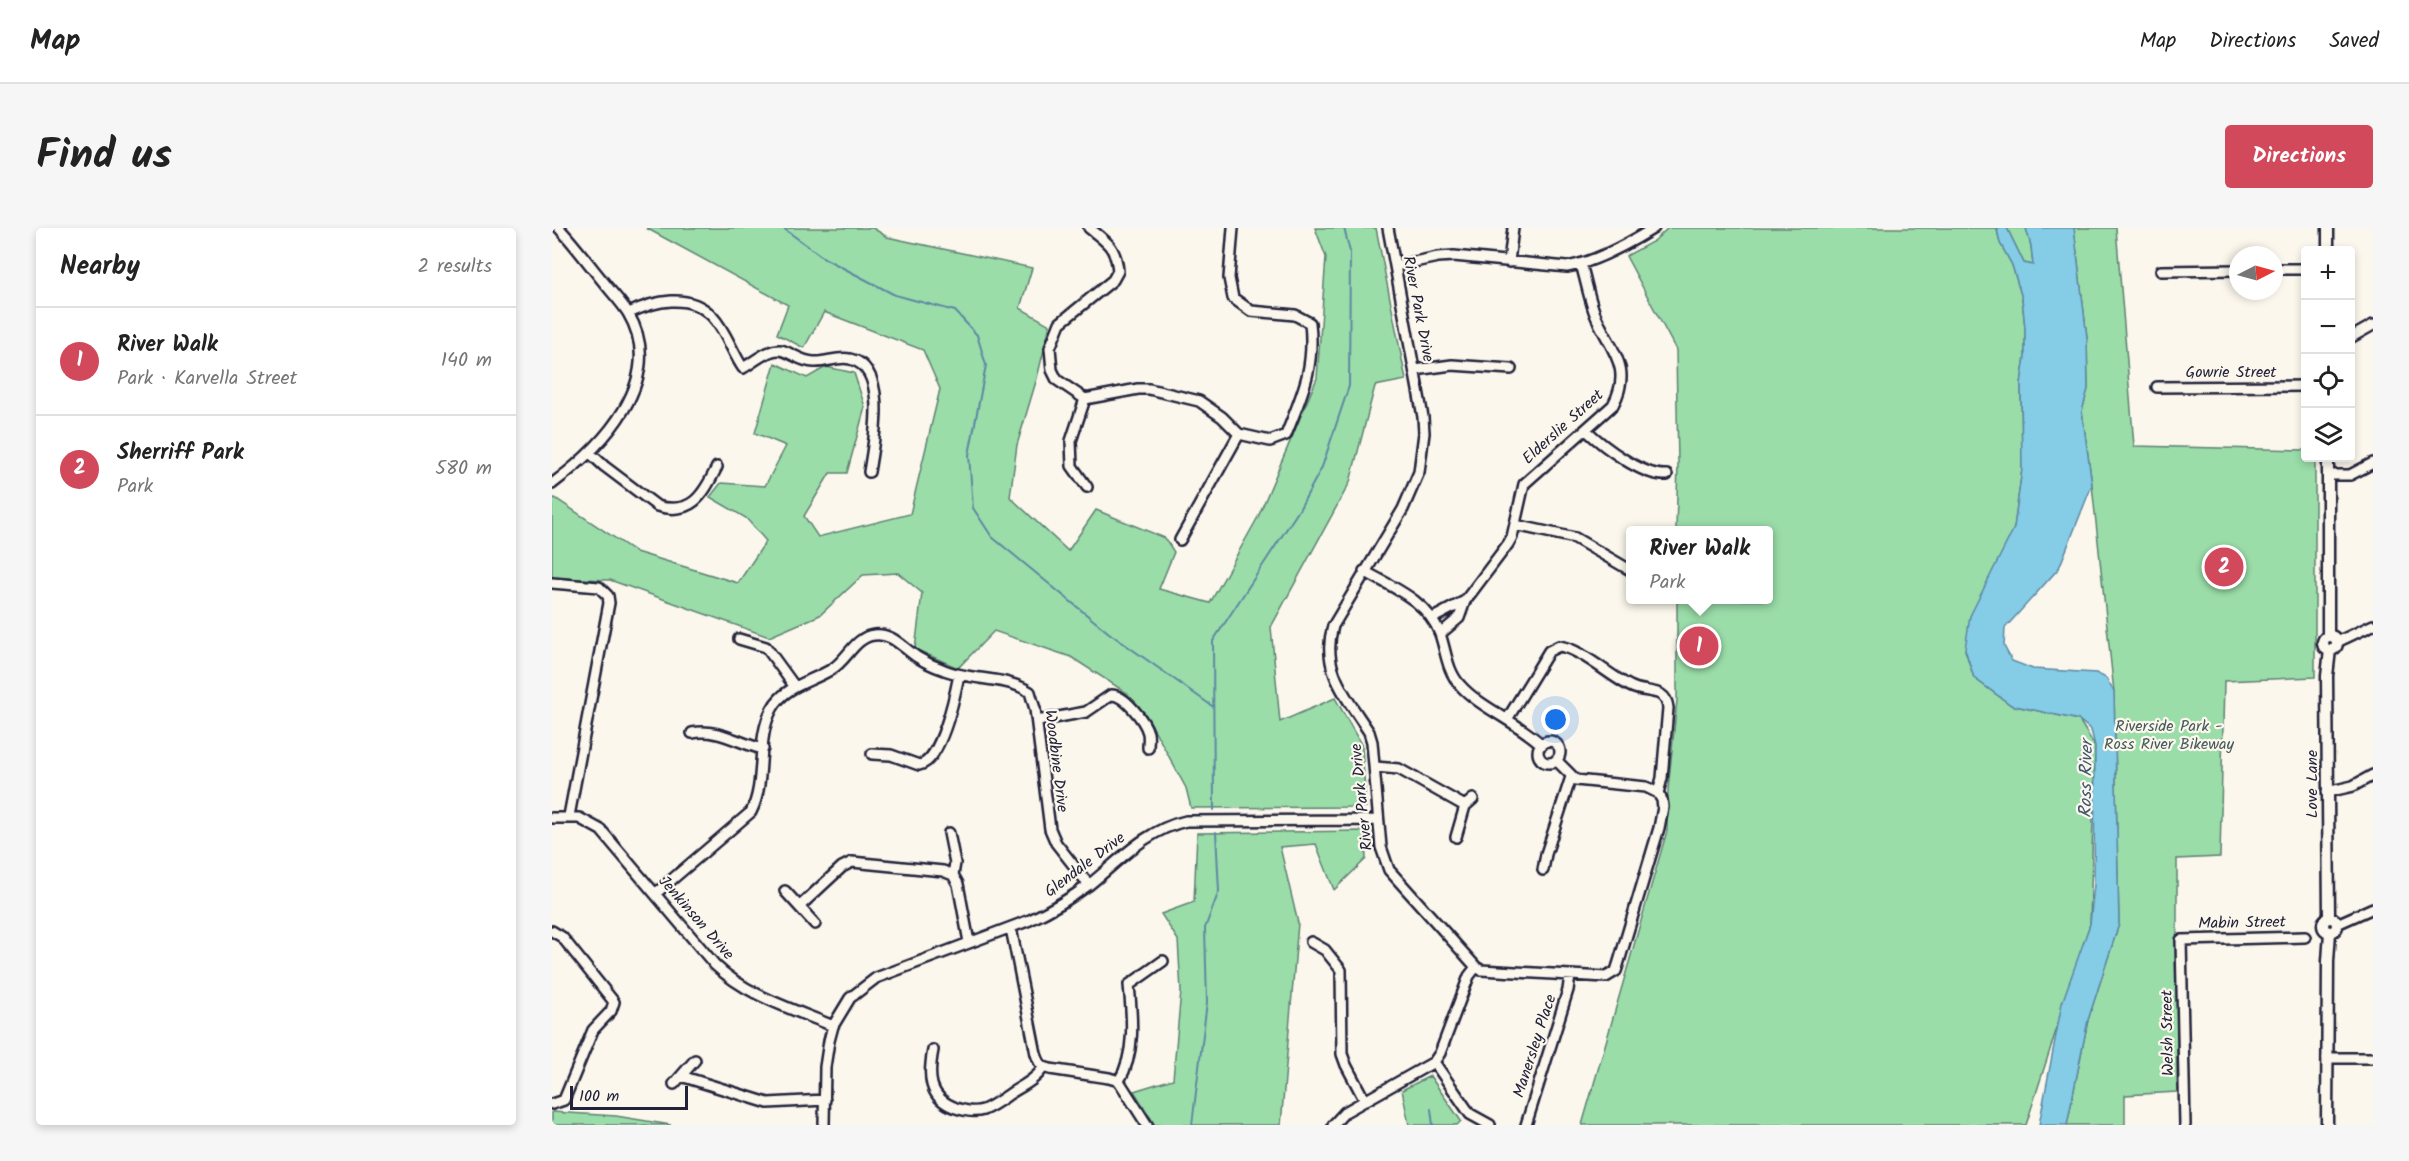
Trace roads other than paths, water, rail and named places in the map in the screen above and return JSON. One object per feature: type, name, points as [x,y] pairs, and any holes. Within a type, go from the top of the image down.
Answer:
[{"type":"street","points":[[552,484],[590,453],[631,401],[636,383],[639,349],[636,332],[628,313],[559,228]]},
{"type":"street","points":[[1089,228],[1112,248],[1116,254],[1118,271],[1113,280],[1060,324],[1050,348],[1052,370],[1057,380],[1086,399],[1138,389],[1187,397],[1199,401],[1222,417],[1239,434],[1270,441],[1286,435],[1309,376],[1312,342],[1310,323],[1295,315],[1251,311],[1233,298],[1230,278],[1233,228]]},
{"type":"street","name":"River Park Drive","points":[[1388,228],[1415,370],[1424,433],[1419,472],[1413,490],[1402,510],[1333,626],[1328,639],[1328,654],[1336,681],[1369,732],[1375,767],[1381,847],[1389,870],[1476,967]]},
{"type":"street","points":[[1509,262],[1513,228]]},
{"type":"street","points":[[1395,266],[1446,257],[1554,267],[1581,264],[1654,228]]},
{"type":"street","points":[[2328,228],[2328,246]]},
{"type":"street","name":"Elderslie Street","points":[[1440,634],[1459,618],[1465,602],[1508,544],[1515,525],[1524,484],[1613,405],[1619,393],[1622,373],[1617,356],[1596,317],[1581,264]]},
{"type":"street","points":[[2283,269],[2301,269]]},
{"type":"street","points":[[2162,271],[2229,270]]},
{"type":"street","points":[[628,313],[644,306],[671,300],[698,307],[711,316],[743,368],[773,350],[783,350],[800,360],[815,363],[837,358],[853,359],[861,364],[869,375],[877,408],[869,472]]},
{"type":"street","points":[[2355,335],[2373,325]]},
{"type":"street","points":[[1415,370],[1452,365],[1511,369]]},
{"type":"street","name":"Gowrie Street","points":[[2157,387],[2301,386]]},
{"type":"street","points":[[1086,399],[1071,441],[1072,466],[1087,487]]},
{"type":"street","points":[[1586,430],[1599,442],[1649,473],[1667,475]]},
{"type":"street","points":[[1180,540],[1239,434]]},
{"type":"street","points":[[590,453],[657,506],[665,508],[682,508],[697,500],[704,492],[717,467]]},
{"type":"street","name":"Love Lane","points":[[2327,1125],[2332,924],[2327,792],[2327,676],[2332,643],[2328,462]]},
{"type":"street","points":[[2329,475],[2350,476],[2373,463]]},
{"type":"street","points":[[1515,525],[1575,538],[1626,568]]},
{"type":"street","points":[[1364,571],[1415,601],[1433,618],[1456,681],[1469,694],[1508,718],[1542,745]]},
{"type":"street","points":[[552,584],[599,587],[608,596],[609,603],[569,816]]},
{"type":"street","name":"Elderslie Street","points":[[1433,618],[1465,602]]},
{"type":"street","points":[[2332,643],[2373,625]]},
{"type":"street","name":"Woodbine Drive","points":[[655,894],[751,812],[756,798],[767,721],[771,710],[785,694],[832,669],[863,639],[873,635],[890,637],[927,663],[959,675],[1023,688],[1030,692],[1037,721],[1050,829],[1056,843],[1089,885]]},
{"type":"street","points":[[738,639],[766,647],[795,687]]},
{"type":"street","points":[[1508,718],[1549,651],[1559,646],[1572,651],[1633,688],[1662,693],[1668,708],[1662,778],[1658,793]]},
{"type":"street","points":[[872,753],[891,755],[919,765],[928,761],[950,719],[959,675]]},
{"type":"street","points":[[1037,721],[1086,712],[1116,694],[1126,700],[1144,725],[1148,732],[1148,748]]},
{"type":"street","points":[[692,733],[706,730],[715,732],[763,749]]},
{"type":"street","points":[[1547,742],[1556,744],[1559,752],[1556,760],[1548,763],[1542,761],[1538,753],[1542,745],[1547,742]]},
{"type":"street","points":[[1333,1125],[1345,1112],[1434,1062],[1444,1044],[1469,976],[1476,967],[1497,972],[1570,976],[1606,977],[1616,971],[1659,828],[1663,807],[1661,797],[1646,787],[1581,781],[1571,777],[1556,760]]},
{"type":"street","points":[[1375,767],[1399,769],[1465,806]]},
{"type":"street","points":[[2327,792],[2353,786],[2373,775]]},
{"type":"street","points":[[1543,870],[1571,777]]},
{"type":"street","points":[[1456,837],[1465,806],[1473,799]]},
{"type":"street","name":"Jenkinson Drive","points":[[552,818],[569,816],[589,822],[601,830],[729,979],[833,1026]]},
{"type":"street","name":"Glendale Drive","points":[[824,1125],[826,1055],[833,1026],[850,998],[876,978],[1052,909],[1089,885],[1153,833],[1180,822],[1378,820]]},
{"type":"street","points":[[949,832],[955,863],[953,875],[958,884],[969,942]]},
{"type":"street","points":[[800,906],[842,867],[852,862],[943,871],[953,875]]},
{"type":"street","points":[[785,891],[815,924]]},
{"type":"street","points":[[2332,924],[2348,921],[2373,908]]},
{"type":"street","points":[[1011,927],[1036,1054],[1044,1067],[1109,1078],[1119,1082],[1147,1125]]},
{"type":"street","points":[[552,931],[562,937],[614,1002],[611,1011],[593,1029],[564,1100],[552,1104]]},
{"type":"street","name":"Mabin Street","points":[[2181,940],[2305,937]]},
{"type":"street","name":"Welsh Street","points":[[2181,940],[2185,1125]]},
{"type":"street","points":[[1311,942],[1325,950],[1341,970],[1342,1054],[1365,1101]]},
{"type":"street","points":[[1119,1082],[1130,1049],[1129,985],[1163,961]]},
{"type":"street","name":"Manersley Place","points":[[1526,1125],[1568,990],[1570,976]]},
{"type":"street","points":[[933,1050],[932,1084],[936,1095],[946,1105],[967,1111],[986,1109],[1036,1078],[1044,1067]]},
{"type":"street","points":[[2327,1058],[2373,1058]]},
{"type":"street","points":[[695,1060],[677,1080],[768,1102],[825,1100]]},
{"type":"street","points":[[1434,1062],[1470,1114],[1490,1125]]},
{"type":"water","points":[[2007,228],[2024,263],[2033,265],[2026,228],[2074,228],[2087,338],[2088,389],[2082,411],[2092,485],[2059,568],[2005,628],[2004,646],[2012,661],[2033,669],[2096,673],[2106,678],[2114,692],[2119,924],[2088,1020],[2067,1125],[2039,1125],[2062,1003],[2090,924],[2094,884],[2095,746],[2091,730],[2079,720],[2011,705],[1974,678],[1965,649],[1970,616],[2014,528],[2022,469],[2021,384],[2025,357],[2025,328],[2022,298],[2012,265],[2000,243],[1997,229]]},
{"type":"waterway","points":[[783,228],[824,258],[895,295],[955,311],[977,335],[986,365],[969,455],[973,508],[992,537],[1109,633],[1212,706]]},
{"type":"waterway","points":[[1214,810],[1213,641],[1299,510],[1322,467],[1349,386],[1350,252],[1344,228]]},
{"type":"waterway","points":[[1192,1125],[1207,1002],[1205,928],[1219,891],[1216,832]]},
{"type":"waterway","points":[[1431,1109],[1433,1125]]},
{"type":"place","name":"Sherriff Park","points":[[2224,567]]},
{"type":"place","name":"River Walk","points":[[1699,646]]},
{"type":"park label","name":"Riverside Park - Ross River Bikeway","points":[[2169,735]]},
{"type":"water label","name":"Ross River","points":[[2087,779]]}]
